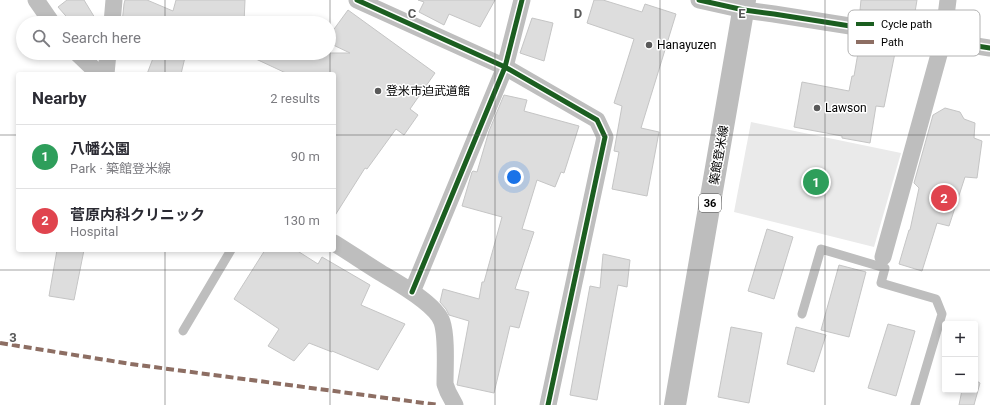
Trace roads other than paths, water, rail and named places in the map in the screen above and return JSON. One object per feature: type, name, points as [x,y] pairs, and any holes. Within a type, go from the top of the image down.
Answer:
[{"type":"main road","name":"築館登米線","points":[[675,405],[745,5]]},
{"type":"street","points":[[36,0],[47,16]]},
{"type":"street","points":[[113,16],[114,0]]},
{"type":"street","points":[[357,0],[505,67],[597,120],[605,137],[548,405]]},
{"type":"street","points":[[412,292],[505,67],[522,0]]},
{"type":"street","points":[[699,0],[745,5],[774,14],[848,25]]},
{"type":"street","points":[[947,10],[948,0]]},
{"type":"street","points":[[980,46],[990,48]]},
{"type":"street","points":[[882,262],[939,56]]},
{"type":"street","points":[[84,60],[97,72]]},
{"type":"street","points":[[106,72],[107,60]]},
{"type":"street","points":[[336,244],[412,292],[436,312],[442,322],[444,332],[445,384],[455,405]]},
{"type":"lane","points":[[802,314],[821,249],[882,262],[885,268],[881,283],[936,299],[942,314],[915,405]]},
{"type":"lane","points":[[183,331],[230,252]]},
{"type":"place","name":"Hanayuzen","points":[[649,45]]},
{"type":"place","name":"登米市迫武道館","points":[[378,91]]},
{"type":"place","name":"Lawson","points":[[817,108]]},
{"type":"place","name":"八幡公園","points":[[816,182]]},
{"type":"place","name":"菅原内科クリニック","points":[[944,198]]}]
